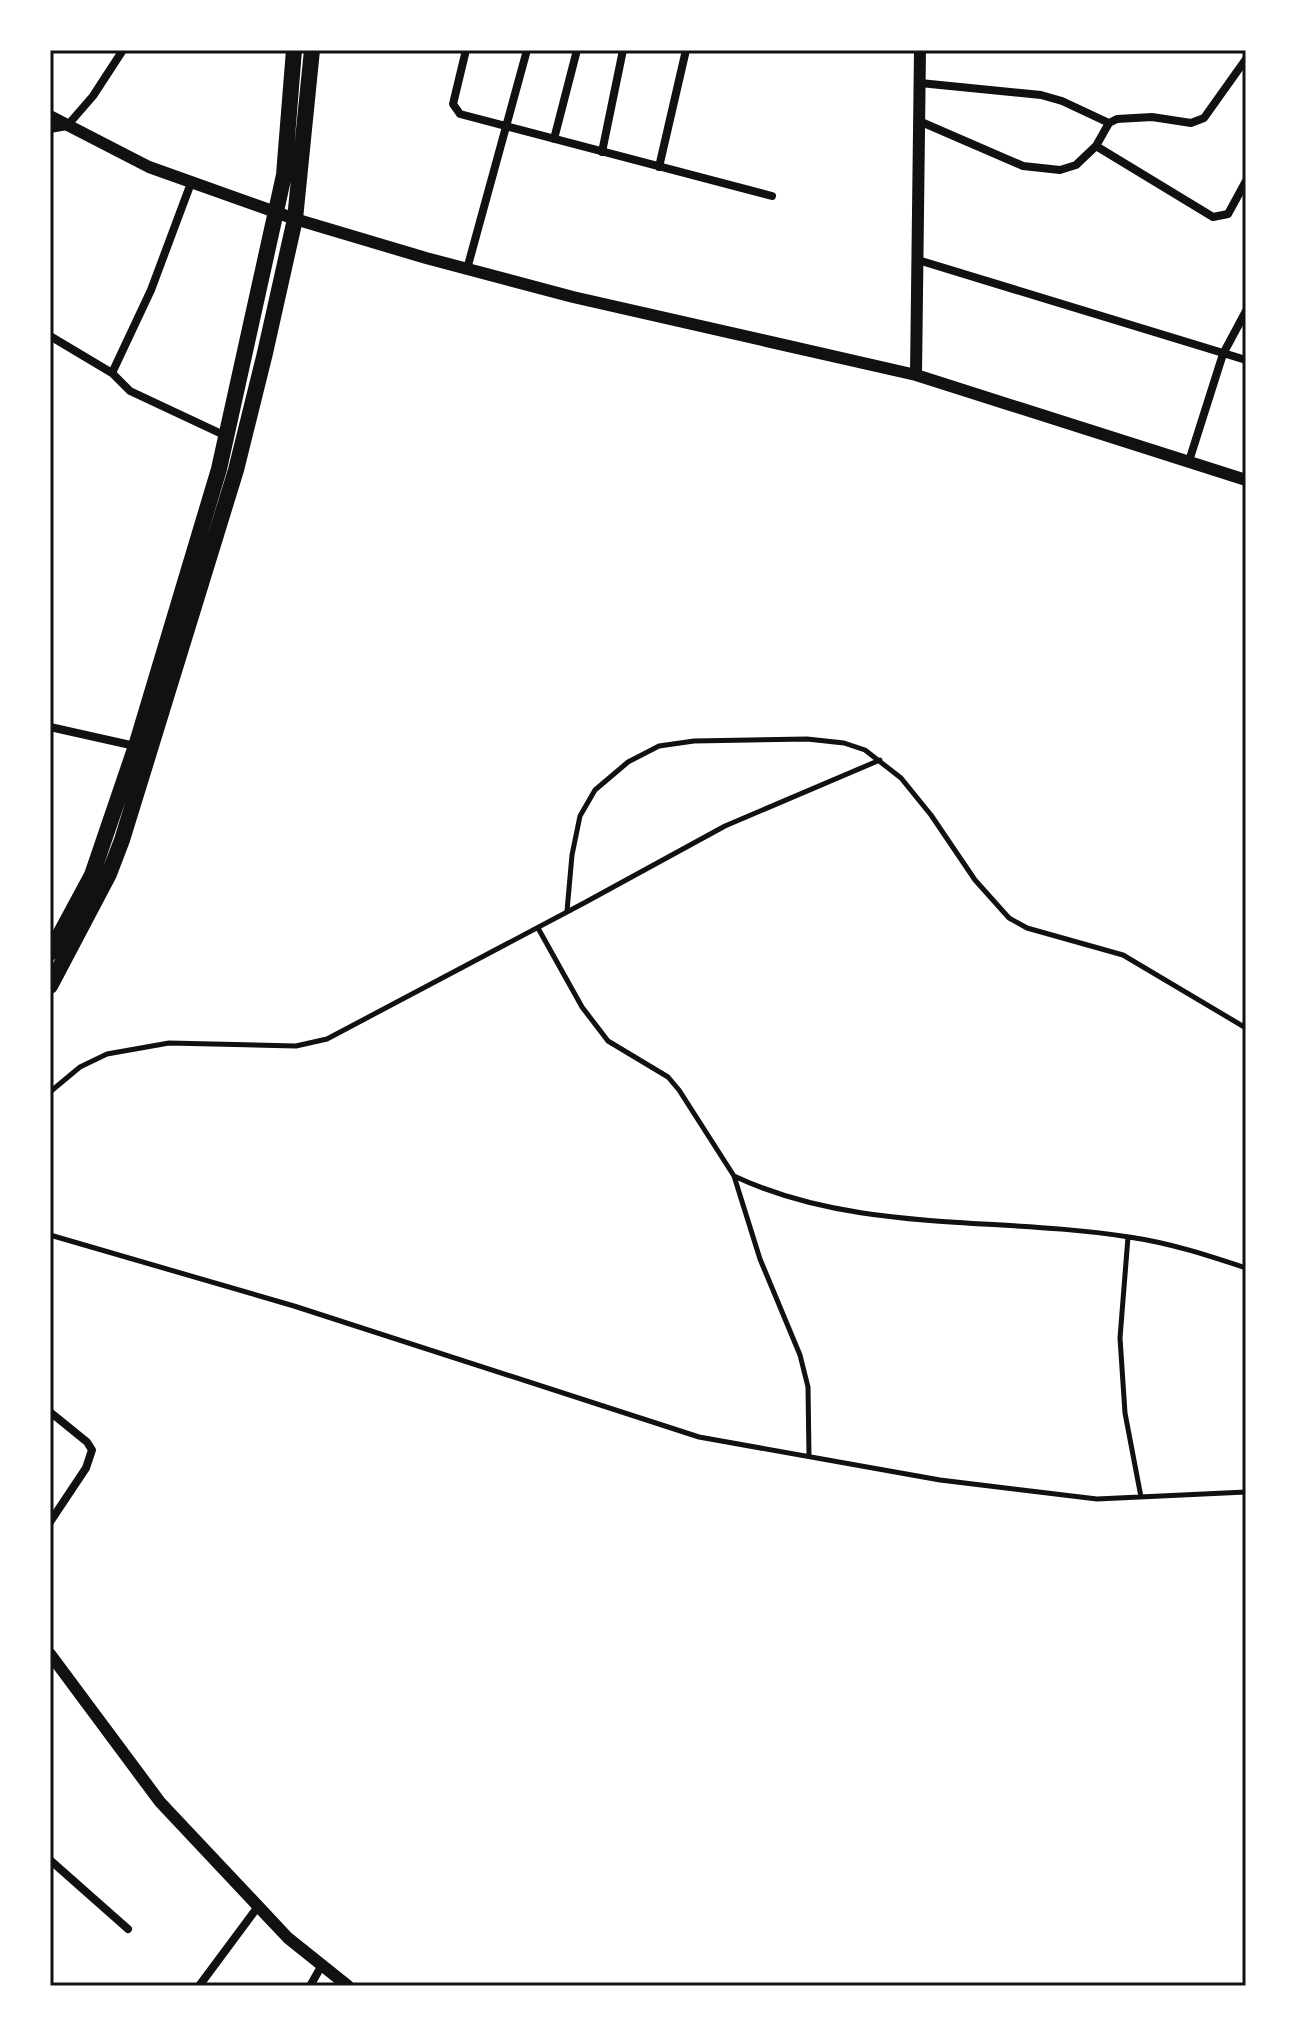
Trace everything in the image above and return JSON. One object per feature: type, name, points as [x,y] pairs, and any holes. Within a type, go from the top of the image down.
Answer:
[{"type":"main road","points":[[50,953],[92,875],[136,746],[227,436],[284,175],[294,50]]},
{"type":"main road","points":[[50,986],[109,874],[126,828],[236,470],[295,219],[312,50]]},
{"type":"street","points":[[50,129],[67,126],[93,96],[123,50]]},
{"type":"street","points":[[466,50],[453,104],[455,111],[772,196]]},
{"type":"street","points":[[467,269],[527,50]]},
{"type":"street","points":[[554,139],[577,50]]},
{"type":"street","points":[[602,152],[623,50]]},
{"type":"street","points":[[659,167],[686,50]]},
{"type":"street","points":[[916,375],[920,50]]},
{"type":"street","points":[[920,83],[1041,95],[1062,101],[1109,123],[1133,116],[1197,122],[1204,118],[1246,59]]},
{"type":"street","points":[[50,116],[149,167],[277,214],[573,297],[916,375],[1246,480]]},
{"type":"street","points":[[919,121],[1023,166],[1060,170],[1076,165],[1096,146],[1109,123]]},
{"type":"street","points":[[1096,146],[1213,217],[1228,214],[1246,181]]},
{"type":"street","points":[[112,373],[151,290],[191,183]]},
{"type":"street","points":[[918,260],[1246,360]]},
{"type":"street","points":[[1189,461],[1223,354],[1246,311]]},
{"type":"street","points":[[50,336],[112,373],[141,398],[227,436]]},
{"type":"street","points":[[50,727],[136,746]]},
{"type":"street","points":[[50,1412],[87,1442],[92,1450],[86,1468],[50,1522]]},
{"type":"street","points":[[50,1654],[160,1802],[257,1908],[288,1938],[348,1986]]},
{"type":"street","points":[[50,1860],[128,1929]]},
{"type":"street","points":[[199,1986],[257,1908]]},
{"type":"street","points":[[310,1986],[322,1965]]},
{"type":"lane","points":[[567,913],[572,855],[580,816],[595,790],[628,762],[659,746],[694,741],[807,739],[844,743],[865,750],[901,778],[931,815],[975,880],[1009,918],[1027,928],[1123,955],[1246,1028]]},
{"type":"lane","points":[[50,1092],[80,1067],[107,1054],[169,1043],[296,1046],[327,1039],[725,826],[880,760]]},
{"type":"lane","points":[[538,928],[582,1007],[608,1041],[668,1077],[687,1101],[734,1176],[760,1259],[800,1355],[808,1387],[809,1456]]},
{"type":"lane","points":[[734,1176],[766,1191],[826,1206],[954,1223],[1028,1226],[1128,1237],[1191,1249],[1246,1268]]},
{"type":"lane","points":[[50,1235],[294,1306],[699,1437],[956,1482],[1097,1499],[1246,1492]]},
{"type":"lane","points":[[1128,1237],[1120,1338],[1125,1413],[1141,1497]]}]
